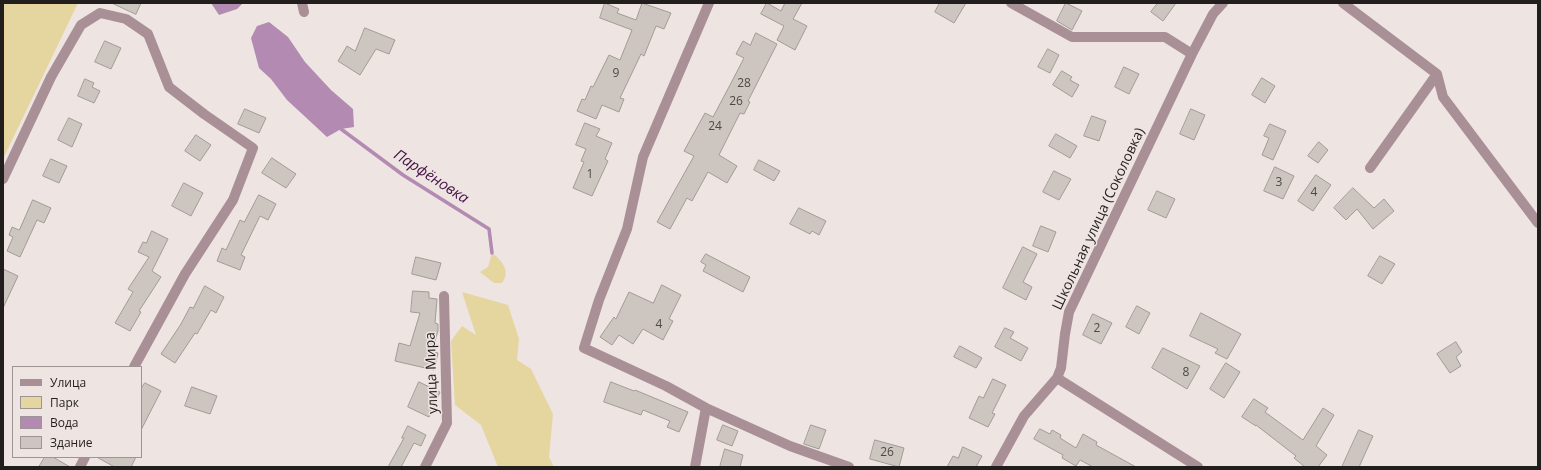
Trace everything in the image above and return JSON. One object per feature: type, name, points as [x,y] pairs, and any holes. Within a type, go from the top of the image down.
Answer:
[{"type":"street","points":[[709,3],[643,157],[627,229],[599,300],[584,348],[666,386],[706,408],[790,446],[849,467]]},
{"type":"street","points":[[1012,3],[1072,37],[1165,37],[1192,54]]},
{"type":"street","name":"Школьная улица (Соколовка)","points":[[996,467],[1024,416],[1057,378],[1061,368],[1064,334],[1069,312],[1192,54],[1213,14],[1223,3]]},
{"type":"street","points":[[1343,3],[1438,74],[1443,97],[1538,223]]},
{"type":"street","points":[[3,179],[51,77],[81,25],[100,13],[126,19],[148,34],[169,87],[204,114],[253,148],[233,200],[185,274],[135,366]]},
{"type":"street","points":[[1370,168],[1438,74]]},
{"type":"street","name":"улица Мира","points":[[425,467],[447,422],[444,296]]},
{"type":"street","points":[[1057,378],[1198,467]]},
{"type":"street","points":[[695,467],[706,408]]},
{"type":"street","points":[[80,467],[84,458]]},
{"type":"green space","points":[[3,3],[78,3],[3,159]]},
{"type":"green space","points":[[492,253],[502,262],[504,266],[506,274],[502,283],[494,283],[480,272],[488,267]]},
{"type":"green space","points":[[462,292],[508,305],[519,339],[517,360],[531,369],[553,414],[549,457],[554,467],[498,467],[481,425],[455,405],[451,341],[462,326],[476,335]]},
{"type":"water","points":[[211,3],[243,3],[237,9],[219,15]]},
{"type":"water","points":[[269,22],[288,37],[305,62],[331,90],[353,109],[354,127],[341,129],[327,137],[287,100],[271,79],[259,68],[251,38],[257,26]]},
{"type":"building","points":[[112,3],[141,3],[136,14]]},
{"type":"building","points":[[605,3],[619,9],[617,13],[636,20],[642,3],[671,13],[664,29],[656,26],[644,56],[641,54],[620,98],[624,99],[619,112],[602,105],[596,119],[577,111],[582,99],[585,100],[591,86],[593,87],[609,55],[620,60],[632,30],[600,18]]},
{"type":"building","points":[[767,3],[781,11],[785,3],[802,3],[793,19],[807,26],[795,50],[777,40],[784,26],[761,14]]},
{"type":"building","points":[[940,3],[966,3],[954,23],[935,12]]},
{"type":"building","points":[[1066,3],[1082,11],[1072,30],[1057,21]]},
{"type":"building","points":[[1158,3],[1176,3],[1163,21],[1151,12]]},
{"type":"building","points":[[365,28],[395,40],[389,54],[376,49],[360,75],[338,61],[347,46],[355,51]]},
{"type":"building","points":[[756,33],[777,44],[748,101],[750,102],[744,114],[740,113],[719,155],[737,166],[727,183],[708,172],[692,201],[687,198],[670,229],[657,222],[694,156],[684,151],[705,113],[713,117],[744,58],[736,54],[743,41],[750,45]]},
{"type":"building","points":[[105,41],[121,48],[111,69],[95,62]]},
{"type":"building","points":[[1048,49],[1059,55],[1050,73],[1038,67]]},
{"type":"building","points":[[1124,67],[1139,74],[1129,94],[1115,87]]},
{"type":"building","points":[[1062,71],[1072,77],[1070,80],[1079,85],[1072,97],[1053,85]]},
{"type":"building","points":[[1262,78],[1275,86],[1265,103],[1252,95]]},
{"type":"building","points":[[85,79],[94,83],[92,87],[100,91],[94,103],[78,96]]},
{"type":"building","points":[[245,109],[266,118],[259,133],[238,124]]},
{"type":"building","points":[[1191,109],[1205,115],[1194,140],[1180,134]]},
{"type":"building","points":[[1092,116],[1106,121],[1099,141],[1084,136]]},
{"type":"building","points":[[69,118],[82,124],[72,147],[58,140]]},
{"type":"building","points":[[585,123],[600,129],[596,136],[612,143],[605,159],[608,161],[592,196],[573,188],[584,162],[581,161],[586,149],[576,145]]},
{"type":"building","points":[[1270,124],[1286,131],[1273,160],[1262,155],[1269,138],[1264,136]]},
{"type":"building","points":[[1056,134],[1077,146],[1070,158],[1049,146]]},
{"type":"building","points":[[196,135],[211,145],[200,161],[185,151]]},
{"type":"building","points":[[1319,142],[1328,150],[1318,163],[1308,156]]},
{"type":"building","points":[[272,158],[296,174],[286,188],[262,173]]},
{"type":"building","points":[[51,159],[67,166],[59,183],[43,176]]},
{"type":"building","points":[[759,160],[780,171],[774,181],[754,170]]},
{"type":"building","points":[[1275,167],[1294,176],[1283,199],[1264,191]]},
{"type":"building","points":[[1054,171],[1071,179],[1059,200],[1043,192]]},
{"type":"building","points":[[1316,175],[1331,185],[1313,211],[1298,201]]},
{"type":"building","points":[[184,183],[203,193],[191,216],[172,206]]},
{"type":"building","points":[[1353,188],[1374,208],[1384,199],[1394,211],[1373,229],[1357,209],[1346,220],[1334,208]]},
{"type":"building","points":[[1157,191],[1175,199],[1166,218],[1148,210]]},
{"type":"building","points":[[259,195],[276,204],[268,220],[260,216],[241,255],[245,257],[240,270],[217,261],[222,248],[226,250],[240,220],[244,222]]},
{"type":"building","points":[[33,200],[51,208],[44,223],[37,220],[20,257],[7,251],[13,237],[9,235],[12,227],[19,230]]},
{"type":"building","points":[[799,208],[826,221],[819,235],[812,231],[810,234],[790,224]]},
{"type":"building","points":[[1041,226],[1056,232],[1048,252],[1033,246]]},
{"type":"building","points":[[152,231],[168,239],[152,271],[161,277],[139,311],[141,312],[130,331],[115,323],[133,292],[128,289],[149,257],[138,252],[143,242],[146,243]]},
{"type":"building","points":[[1023,247],[1037,254],[1023,282],[1032,287],[1026,300],[1003,288]]},
{"type":"building","points":[[706,254],[750,277],[743,292],[703,271],[706,265],[701,262]]},
{"type":"building","points":[[1380,256],[1395,264],[1382,284],[1368,276]]},
{"type":"building","points":[[416,257],[441,263],[436,280],[412,274]]},
{"type":"building","points":[[3,269],[18,276],[3,308]]},
{"type":"building","points":[[662,285],[681,295],[669,319],[673,321],[663,340],[643,329],[633,344],[619,335],[612,345],[600,337],[614,317],[616,319],[629,292],[653,303]]},
{"type":"building","points":[[205,286],[224,297],[216,313],[211,310],[197,334],[195,333],[175,363],[161,354],[181,324],[190,307],[193,308]]},
{"type":"building","points":[[413,291],[429,292],[429,298],[437,299],[435,323],[438,324],[438,331],[432,351],[438,353],[434,370],[395,361],[399,343],[410,346],[420,313],[411,312]]},
{"type":"building","points":[[1137,306],[1150,313],[1139,334],[1126,327]]},
{"type":"building","points":[[1201,313],[1241,334],[1227,359],[1215,353],[1218,349],[1190,336]]},
{"type":"building","points":[[1093,314],[1112,323],[1101,344],[1083,335]]},
{"type":"building","points":[[1005,328],[1014,332],[1010,338],[1028,348],[1021,361],[995,347]]},
{"type":"building","points":[[1456,342],[1462,352],[1456,357],[1461,366],[1450,373],[1437,354]]},
{"type":"building","points":[[960,346],[982,358],[976,368],[954,357]]},
{"type":"building","points":[[1163,348],[1200,366],[1187,389],[1152,368]]},
{"type":"building","points":[[1226,363],[1240,372],[1224,398],[1210,389]]},
{"type":"building","points":[[993,379],[1006,385],[992,413],[995,414],[988,427],[969,418],[979,396],[983,398]]},
{"type":"building","points":[[419,382],[440,392],[429,417],[408,407]]},
{"type":"building","points":[[611,382],[634,391],[635,390],[688,412],[679,432],[667,427],[670,421],[643,410],[641,415],[604,402]]},
{"type":"building","points":[[145,383],[161,391],[142,428],[142,388]]},
{"type":"building","points":[[192,387],[217,396],[210,414],[185,406]]},
{"type":"building","points":[[1254,399],[1268,408],[1265,412],[1303,440],[1323,408],[1334,415],[1316,446],[1327,455],[1318,467],[1305,467],[1294,458],[1296,456],[1256,425],[1242,417]]},
{"type":"building","points":[[723,425],[738,431],[732,446],[717,440]]},
{"type":"building","points":[[811,425],[826,430],[819,449],[804,444]]},
{"type":"building","points":[[408,426],[426,435],[421,446],[414,443],[401,467],[388,467],[404,438],[402,438]]},
{"type":"building","points":[[1040,429],[1050,434],[1052,430],[1061,435],[1060,438],[1076,448],[1083,434],[1097,442],[1096,445],[1136,467],[1093,467],[1080,460],[1076,466],[1062,458],[1063,455],[1034,439]]},
{"type":"building","points":[[1359,430],[1373,436],[1359,467],[1342,467]]},
{"type":"building","points":[[875,440],[904,448],[899,467],[870,459]]},
{"type":"building","points":[[963,447],[982,456],[976,467],[947,467],[953,456],[958,458]]},
{"type":"building","points":[[725,449],[743,455],[740,467],[720,467]]},
{"type":"building","points":[[44,458],[55,458],[70,467],[39,467]]},
{"type":"building","points":[[99,458],[136,458],[131,467],[115,467]]},
{"type":"waterway","name":"Парфёновка","points":[[341,129],[403,175],[489,229],[492,253]]}]
